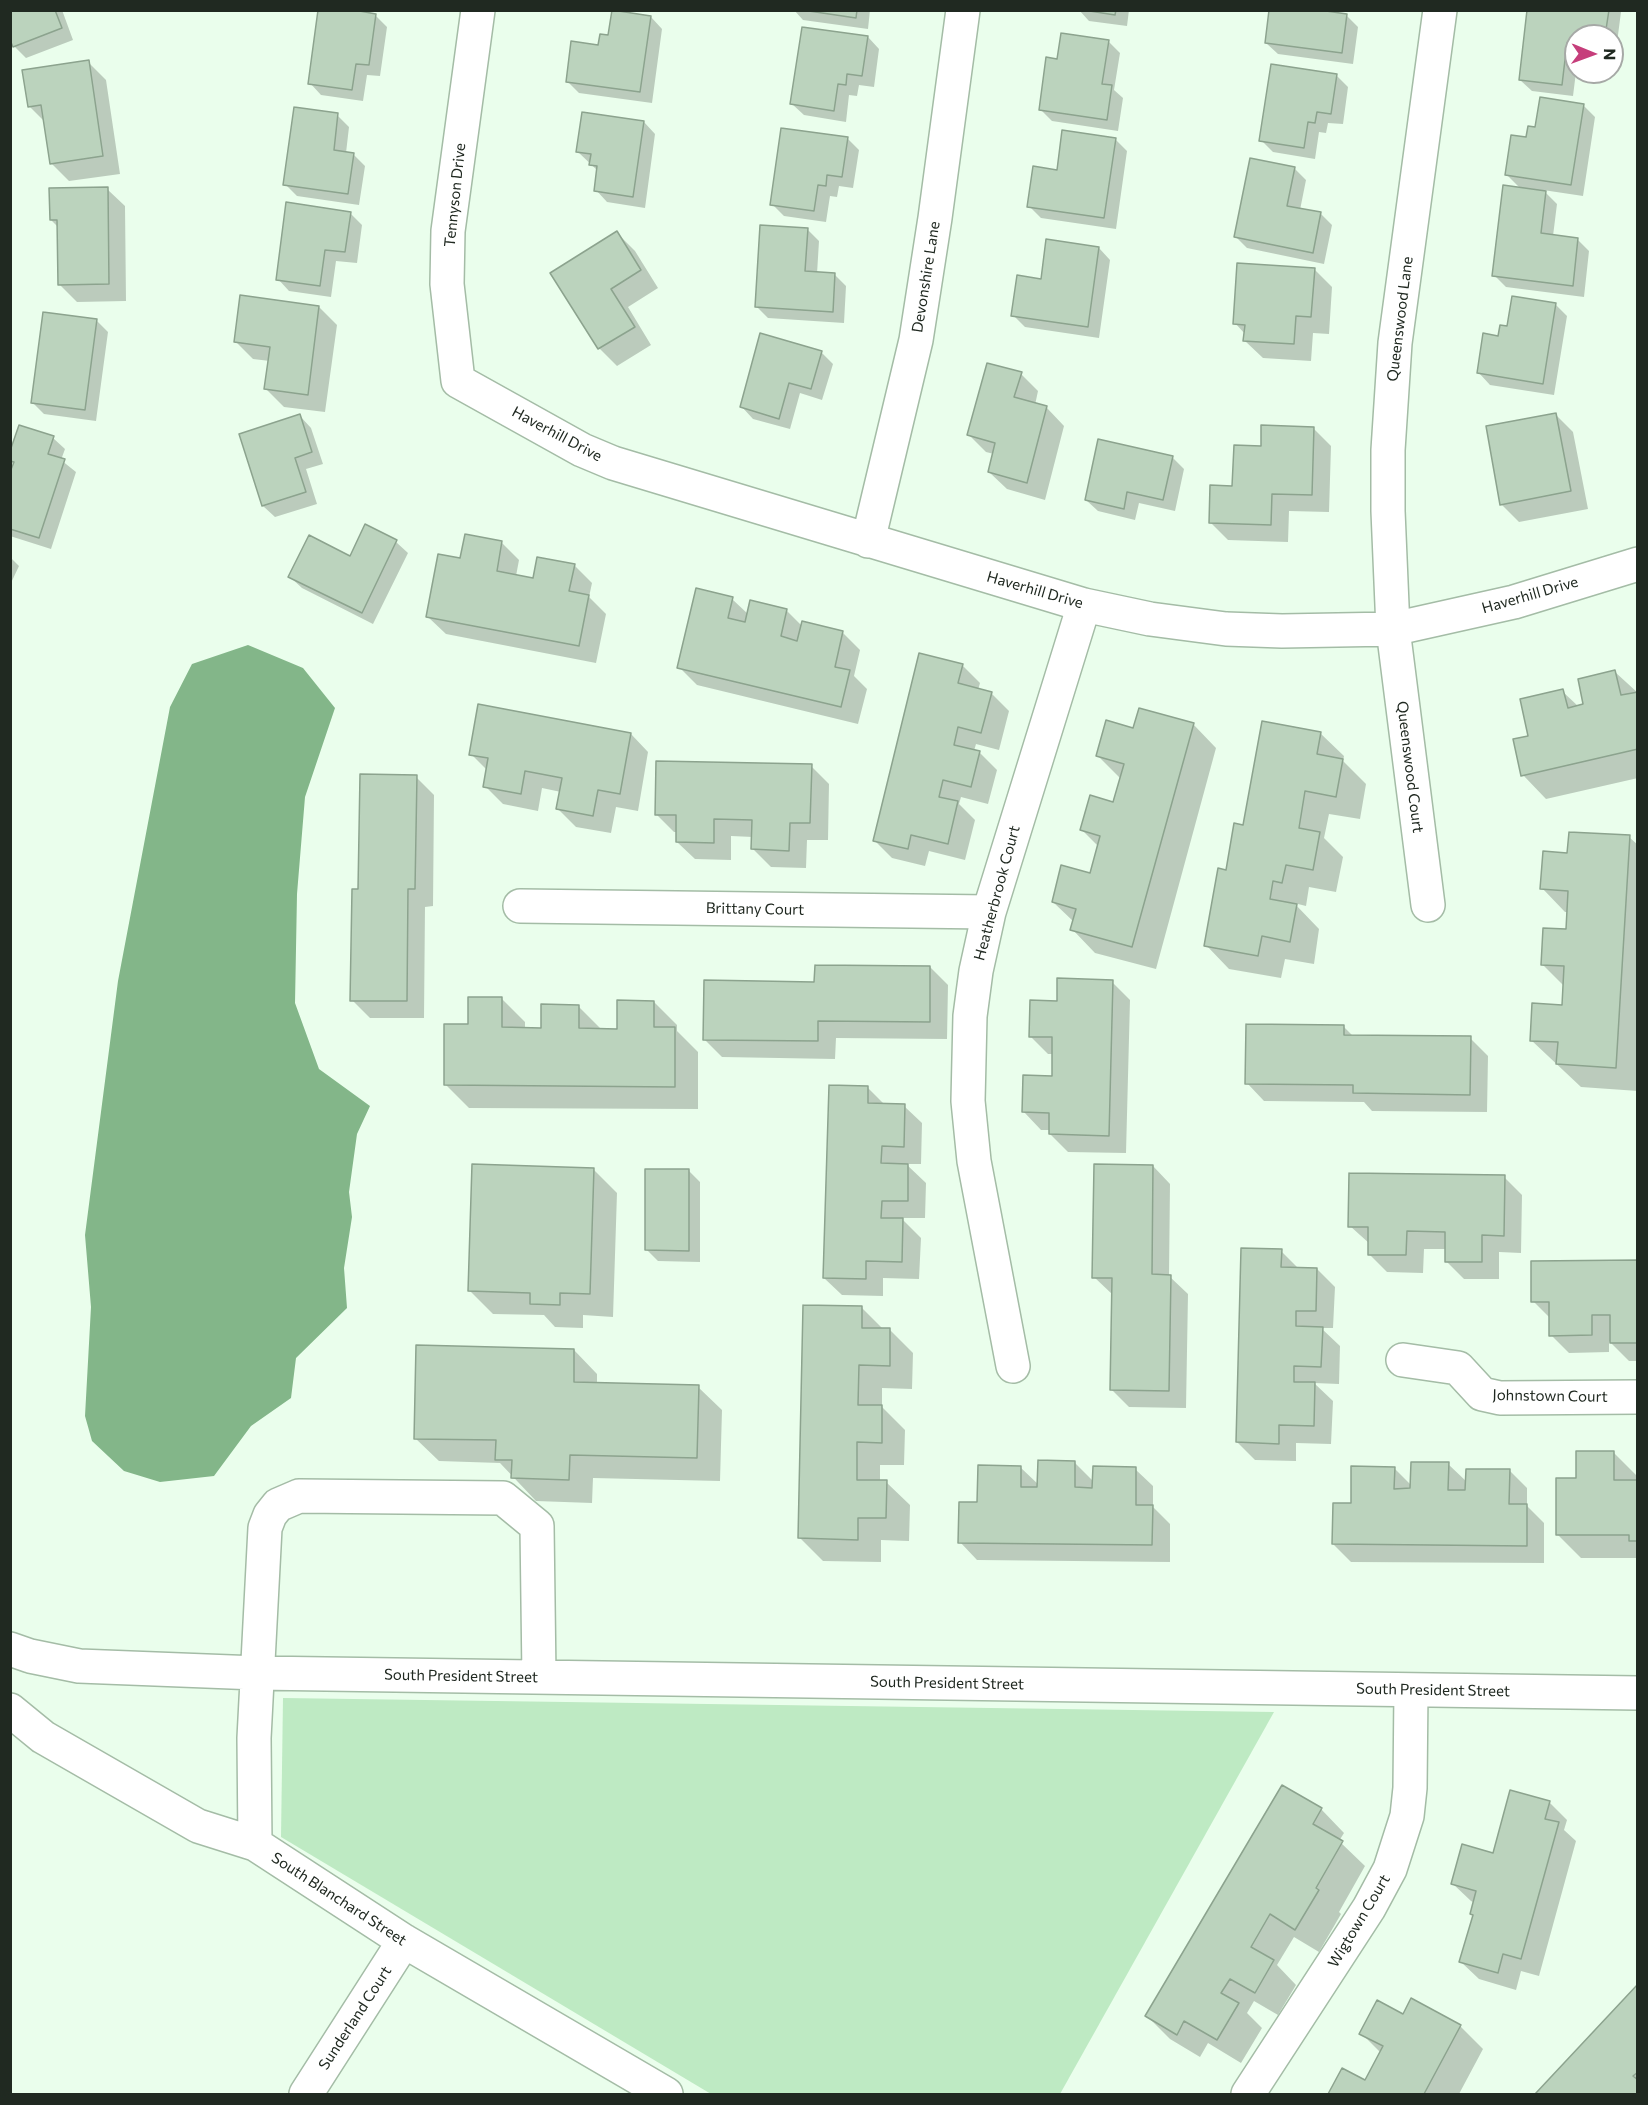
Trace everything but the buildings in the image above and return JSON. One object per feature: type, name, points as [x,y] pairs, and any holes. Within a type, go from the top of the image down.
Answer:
[{"type":"street","name":"Tennyson Drive","points":[[458,381],[447,284],[448,231],[478,10]]},
{"type":"street","name":"Devonshire Lane","points":[[868,540],[916,340],[963,10]]},
{"type":"street","name":"Queenswood Lane","points":[[1393,629],[1388,450],[1395,343],[1440,10]]},
{"type":"street","name":"Haverhill Drive","points":[[458,381],[582,450],[613,463],[1083,605],[1150,619],[1226,629],[1282,631],[1393,629],[1514,602],[1638,564]]},
{"type":"street","name":"Heatherbrook Court","points":[[1013,1366],[974,1161],[968,1101],[970,1016],[976,971],[989,912],[1083,605]]},
{"type":"street","name":"Queenswood Court","points":[[1393,629],[1428,905]]},
{"type":"street","name":"Brittany Court","points":[[520,906],[989,912]]},
{"type":"street","name":"Johnstown Court","points":[[1403,1360],[1458,1368],[1482,1394],[1500,1398],[1638,1397]]},
{"type":"street","points":[[255,1844],[254,1738],[265,1528],[270,1515],[278,1505],[299,1496],[503,1498],[537,1526],[539,1677]]},
{"type":"street","name":"South President Street","points":[[10,1650],[79,1666],[257,1673],[1638,1693]]},
{"type":"street","name":"Wigtown Court","points":[[1248,2094],[1370,1908],[1390,1869],[1400,1844],[1407,1816],[1410,1788],[1411,1690]]},
{"type":"street","name":"South Blanchard Street","points":[[10,1710],[43,1737],[198,1826],[255,1844],[404,1941],[666,2094]]},
{"type":"street","name":"Sunderland Court","points":[[306,2094],[404,1941]]},
{"type":"shaded area","points":[[248,645],[303,668],[335,708],[305,797],[297,894],[295,1003],[319,1069],[370,1106],[357,1134],[349,1192],[352,1217],[344,1268],[347,1308],[296,1358],[291,1398],[251,1426],[214,1476],[160,1482],[124,1471],[92,1441],[85,1416],[91,1307],[85,1235],[118,981],[170,707],[192,664]]},
{"type":"shaded area","points":[[283,1698],[1274,1712],[1060,2094],[711,2094],[281,1837]]}]
